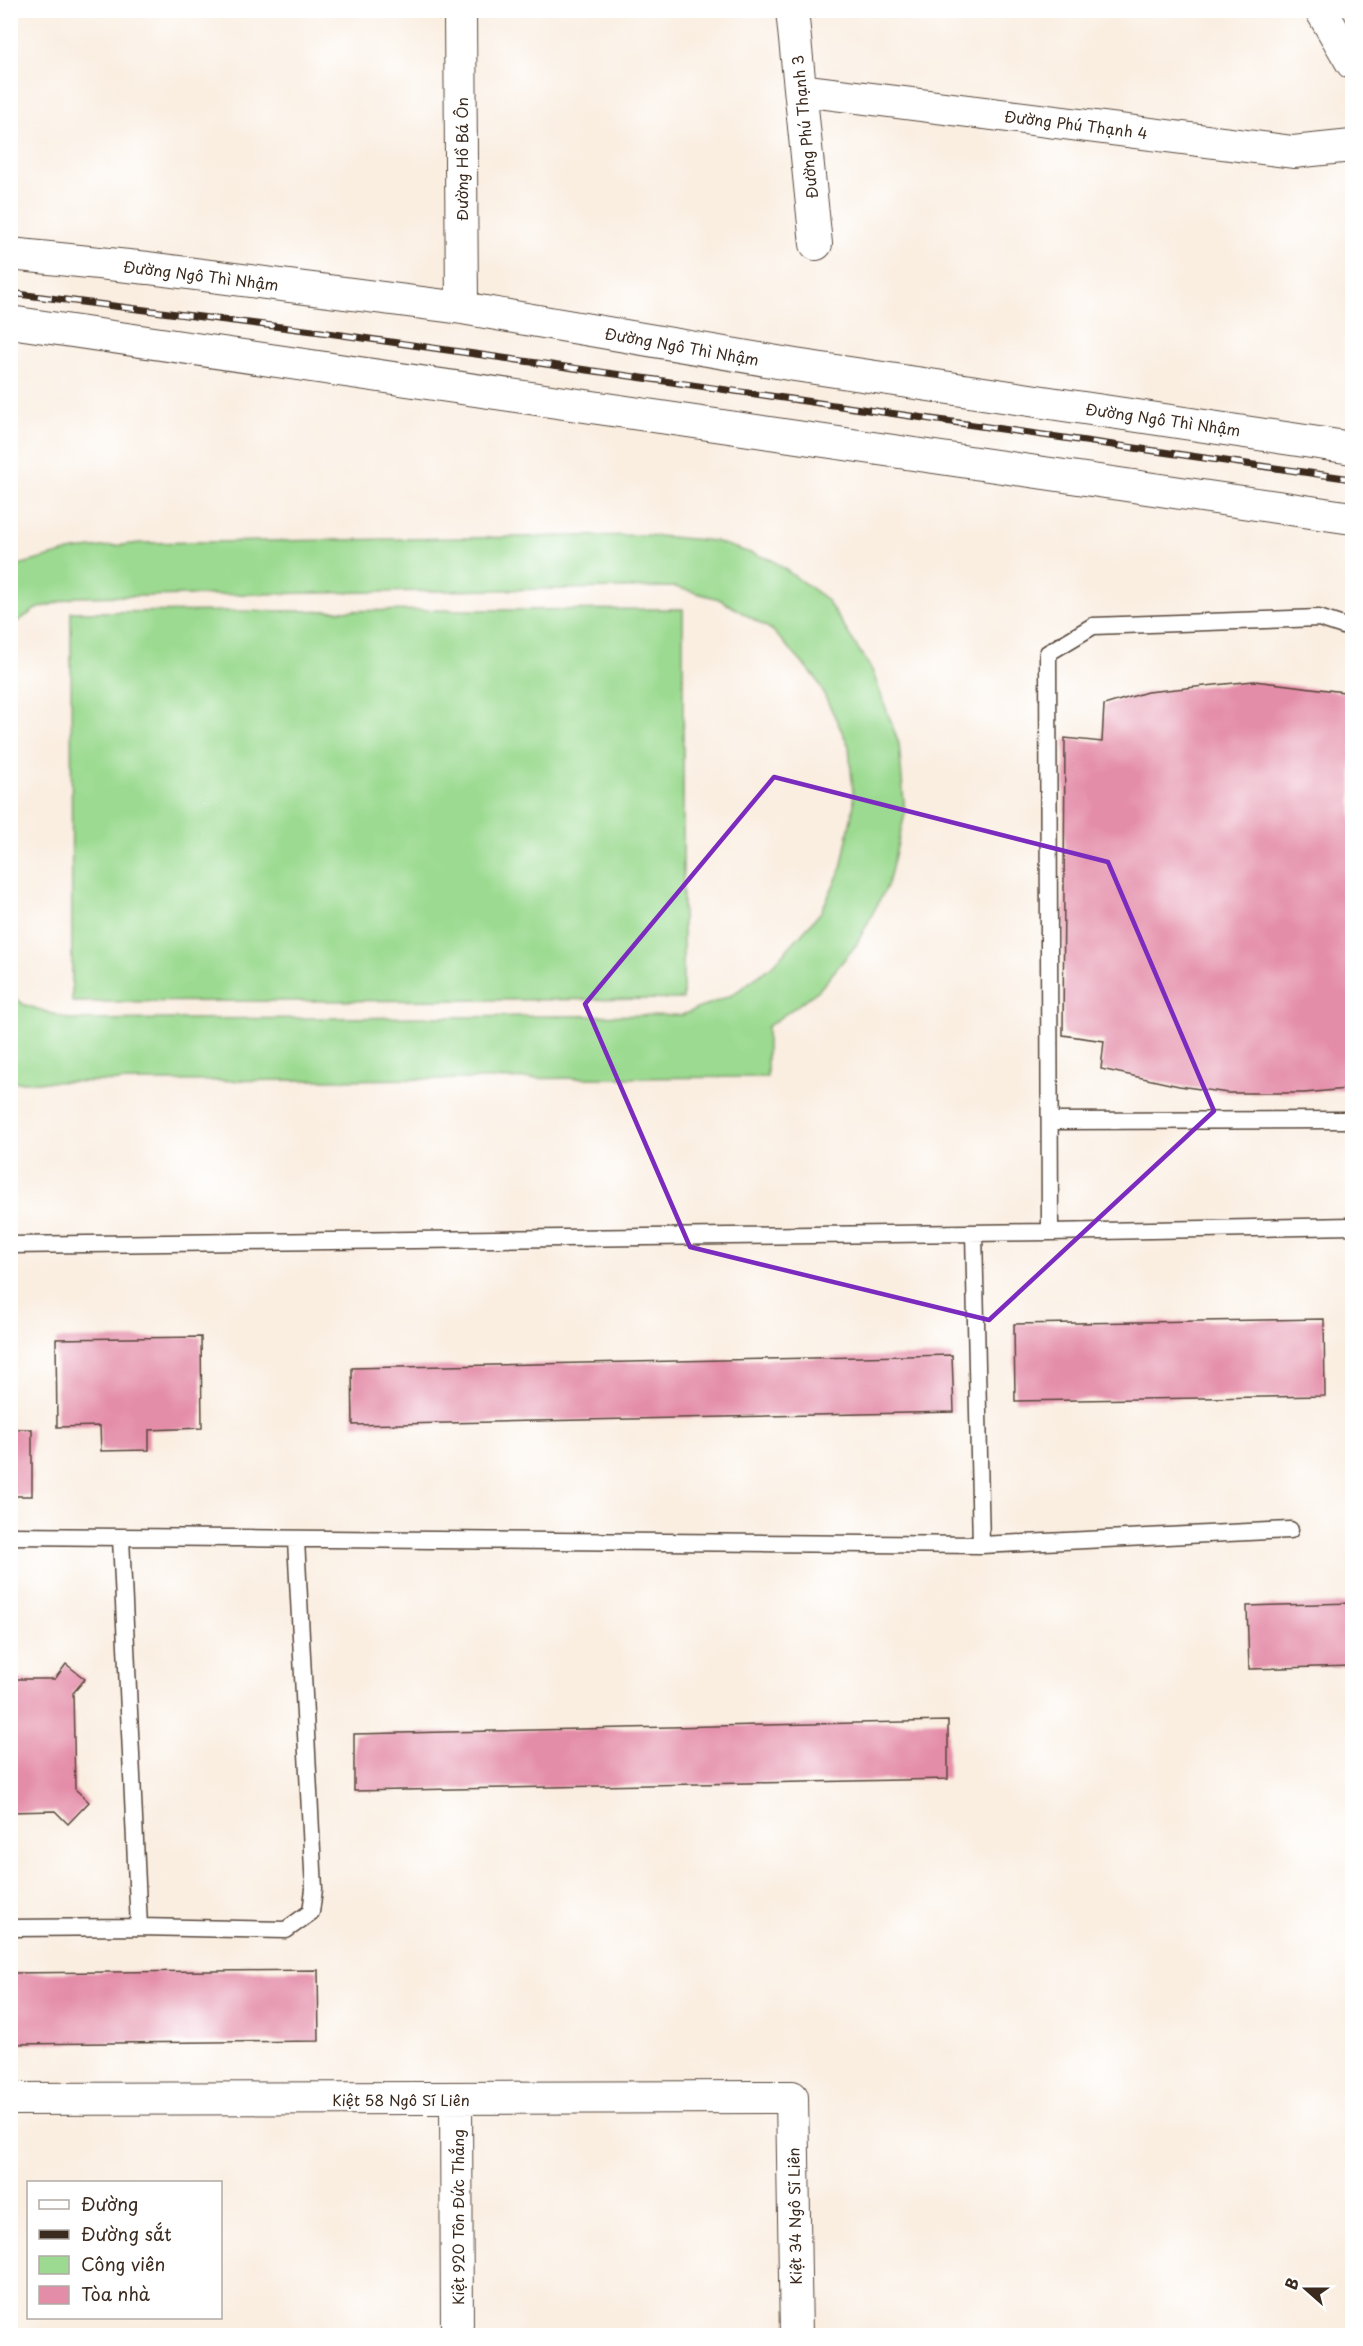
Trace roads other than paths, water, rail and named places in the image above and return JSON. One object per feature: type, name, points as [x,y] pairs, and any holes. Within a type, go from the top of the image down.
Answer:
[{"type":"street","name":"Đường Hồ Bá Ôn","points":[[460,10],[462,308]]},
{"type":"street","name":"Đường Phú Thạnh 3","points":[[792,10],[816,244]]},
{"type":"street","points":[[1321,10],[1353,63]]},
{"type":"street","name":"Đường Phú Thạnh 4","points":[[801,90],[1293,152],[1353,146]]},
{"type":"street","name":"Đường Ngô Thì Nhậm","points":[[10,254],[148,268],[462,308],[795,365],[1353,448]]},
{"type":"street","points":[[10,321],[1353,518]]},
{"type":"street","name":"Kiệt 58 Ngô Sĩ Liên","points":[[10,2099],[792,2097]]},
{"type":"street","name":"Kiệt 34 Ngô Sĩ Liên","points":[[792,2097],[796,2336]]},
{"type":"street","name":"Kiệt 920 Tôn Đức Thắng","points":[[456,2098],[457,2336]]},
{"type":"lane","points":[[1050,1232],[1048,653],[1093,626],[1320,618],[1353,629]]},
{"type":"lane","points":[[1051,1121],[1353,1120]]},
{"type":"lane","points":[[10,1245],[1353,1226]]},
{"type":"lane","points":[[974,1233],[981,1545]]},
{"type":"lane","points":[[10,1536],[981,1545],[1290,1530]]},
{"type":"lane","points":[[121,1538],[139,1927]]},
{"type":"lane","points":[[10,1928],[139,1927],[286,1930],[311,1912],[314,1889],[296,1540]]},
{"type":"railway","points":[[10,293],[321,332],[1352,479]]}]
